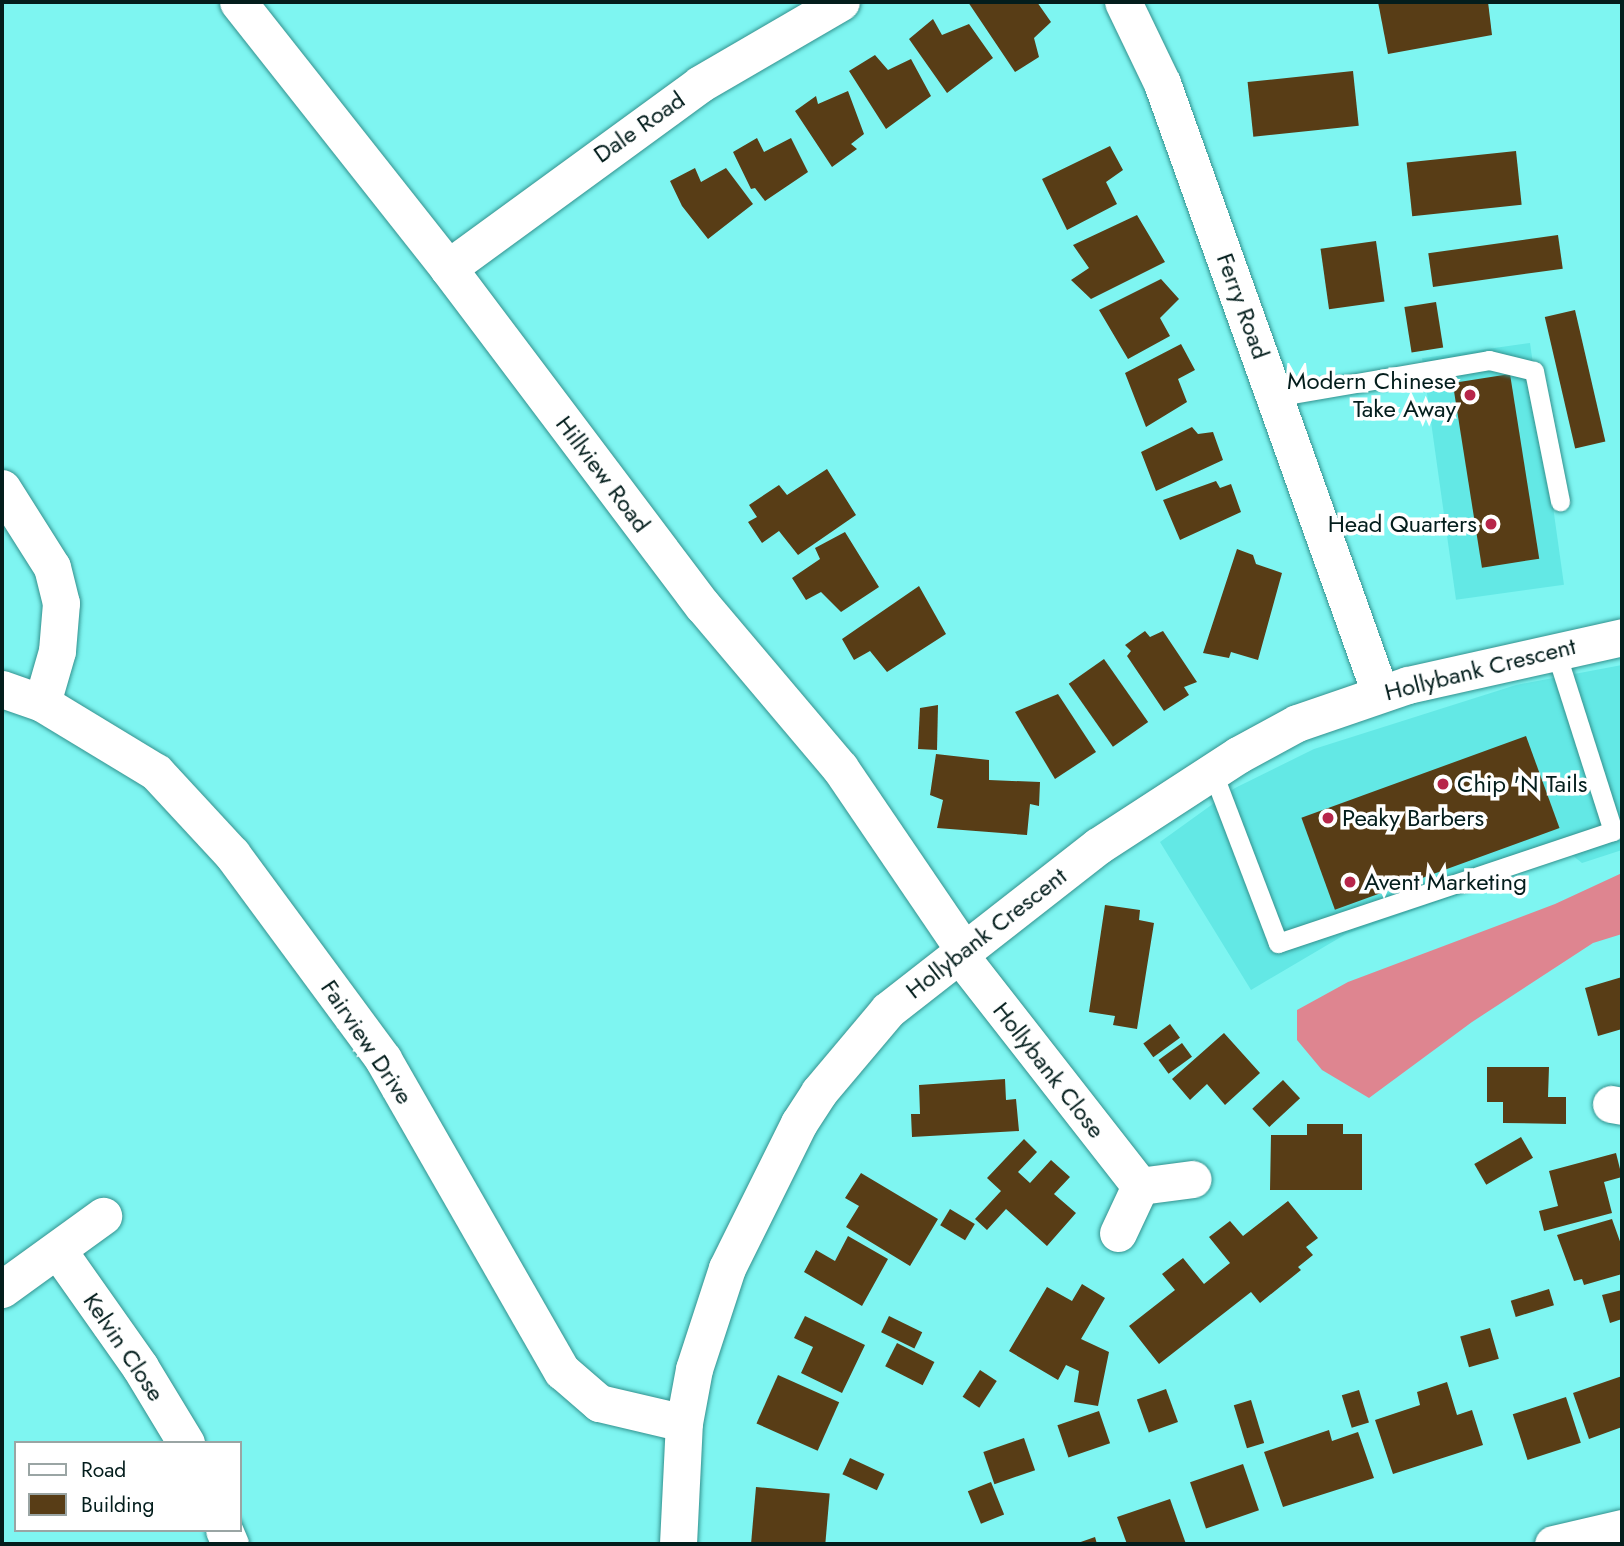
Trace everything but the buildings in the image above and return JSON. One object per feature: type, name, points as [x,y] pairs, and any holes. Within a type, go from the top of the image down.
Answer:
[{"type":"street","name":"Hillview Road","points":[[238,2],[448,268],[703,606],[840,768],[961,951]]},
{"type":"street","name":"Dale Road","points":[[448,268],[700,84],[841,2]]},
{"type":"street","name":"Ferry Road","points":[[1123,2],[1162,83],[1380,693]]},
{"type":"street","points":[[2,488],[52,567],[58,586],[60,625],[43,703]]},
{"type":"street","name":"Hollybank Crescent","points":[[678,1544],[684,1423],[694,1369],[727,1268],[780,1155],[819,1092],[860,1040],[913,987],[1098,846],[1297,723],[1380,693],[1555,649],[1622,637]]},
{"type":"street","name":"Fairview Drive","points":[[2,690],[43,703],[156,772],[232,854],[383,1059],[574,1385],[598,1403],[684,1423]]},
{"type":"street","name":"Hollybank Close","points":[[961,951],[1140,1186]]},
{"type":"street","points":[[1118,1233],[1140,1186],[1193,1179]]},
{"type":"street","points":[[2,1289],[59,1252],[103,1216]]},
{"type":"street","name":"Kelvin Close","points":[[59,1252],[140,1367],[185,1441]]},
{"type":"street","points":[[1553,1544],[1622,1528]]},
{"type":"lane","points":[[1275,397],[1489,360],[1534,371],[1560,501]]},
{"type":"lane","points":[[1213,773],[1278,943],[1613,831],[1555,649]]},
{"type":"shaded area","points":[[1530,343],[1564,585],[1456,600],[1422,358]]},
{"type":"shaded area","points":[[1622,665],[1622,850],[1582,863],[1572,855],[1346,934],[1251,990],[1160,842],[1235,788],[1314,749],[1516,685]]},
{"type":"shaded area","points":[[1622,873],[1622,934],[1593,943],[1472,1022],[1369,1098],[1322,1070],[1297,1040],[1297,1010],[1348,982],[1555,904]]},
{"type":"place","name":"Modern Chinese Take Away","points":[[1470,395]]},
{"type":"place","name":"Head Quarters","points":[[1491,524]]},
{"type":"place","name":"Chip 'N Tails","points":[[1443,784]]},
{"type":"place","name":"Peaky Barbers","points":[[1328,818]]},
{"type":"place","name":"Avent Marketing","points":[[1350,882]]}]
